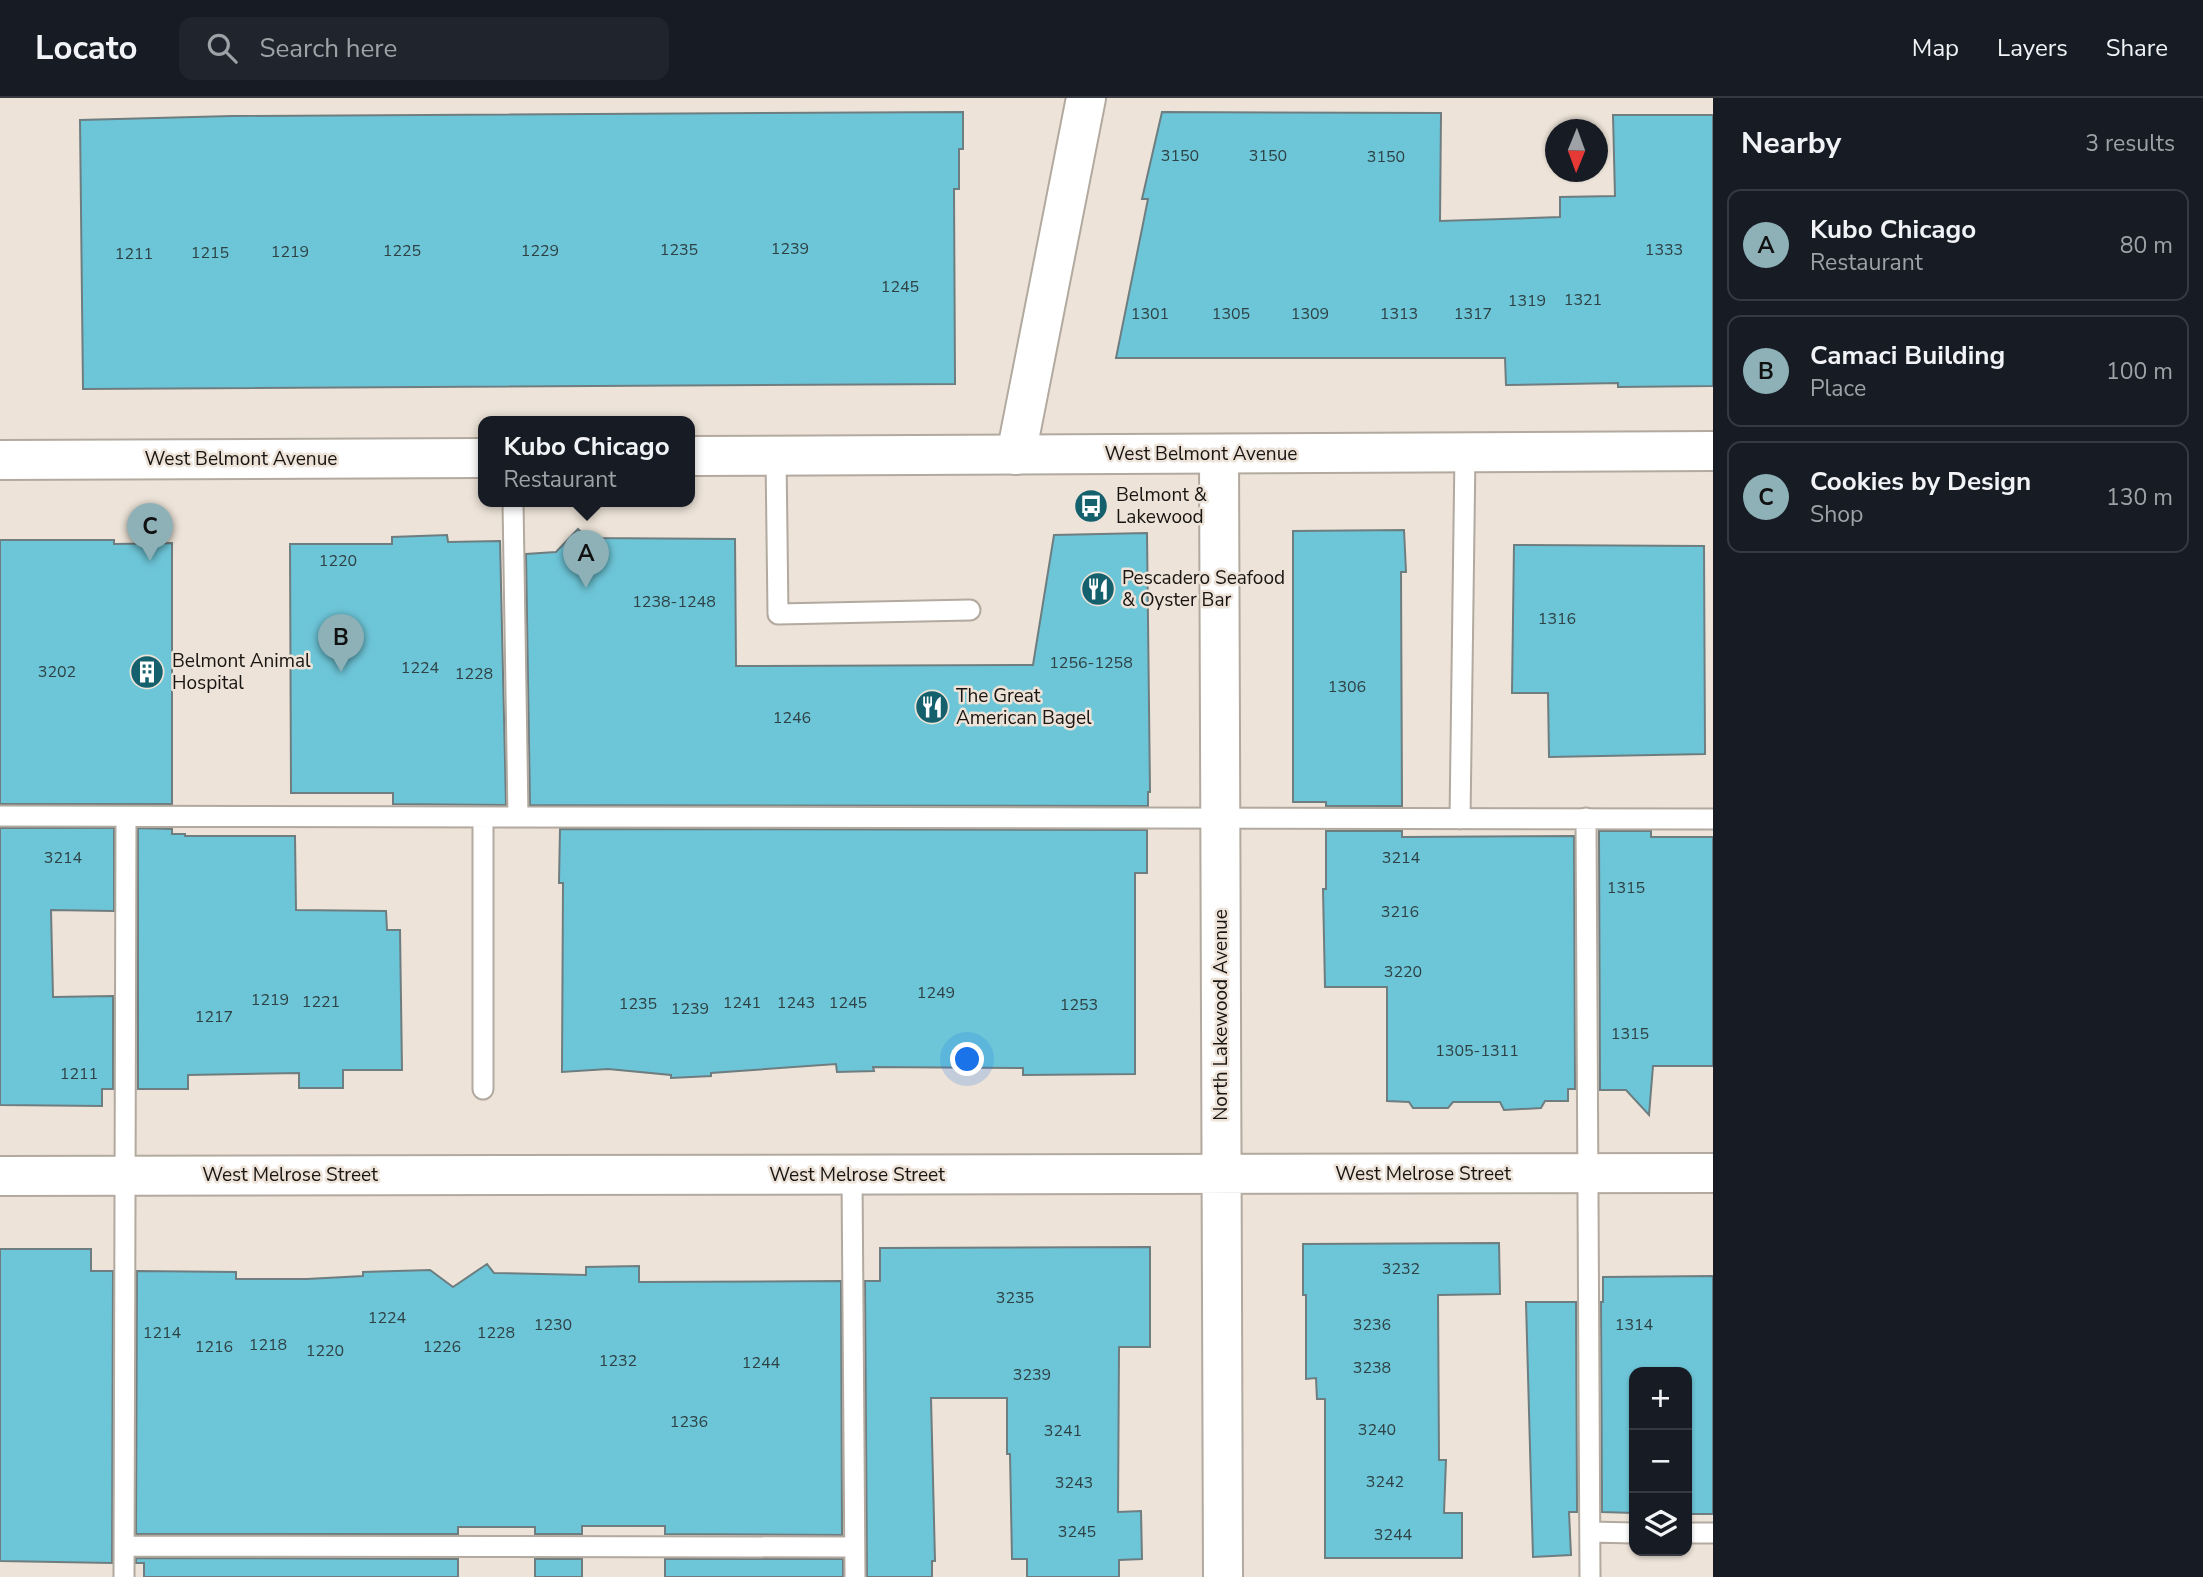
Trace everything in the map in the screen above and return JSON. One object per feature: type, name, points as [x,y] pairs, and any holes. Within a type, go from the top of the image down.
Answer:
[{"type":"street","points":[[1016,455],[1086,98]]},
{"type":"street","name":"West Belmont Avenue","points":[[695,456],[1713,451]]},
{"type":"street","name":"North Lakewood Avenue","points":[[1219,454],[1223,1577]]},
{"type":"street","name":"West Belmont Avenue","points":[[0,460],[478,458]]},
{"type":"street","name":"West Melrose Street","points":[[0,1176],[1713,1173]]},
{"type":"lane","points":[[1460,818],[1465,453]]},
{"type":"lane","points":[[776,456],[778,614],[970,610]]},
{"type":"lane","points":[[513,507],[518,817]]},
{"type":"lane","points":[[0,816],[1713,818]]},
{"type":"lane","points":[[124,1577],[126,817]]},
{"type":"lane","points":[[483,817],[483,1089]]},
{"type":"lane","points":[[1586,818],[1590,1577]]},
{"type":"lane","points":[[852,1175],[855,1577]]},
{"type":"lane","points":[[1590,1532],[1629,1532]]},
{"type":"lane","points":[[1692,1533],[1713,1533]]},
{"type":"lane","points":[[124,1546],[855,1547]]},
{"type":"building","points":[[963,112],[959,189],[954,189],[955,384],[83,389],[80,120],[232,116]]},
{"type":"building","points":[[1162,112],[1441,113],[1440,221],[1560,217],[1560,197],[1615,196],[1613,115],[1713,115],[1713,386],[1618,387],[1618,383],[1506,385],[1505,358],[1116,358],[1148,199],[1142,199]]},
{"type":"building","points":[[578,529],[588,538],[735,539],[736,666],[1033,665],[1054,535],[1147,533],[1148,806],[530,805],[526,554],[556,552]]},
{"type":"building","points":[[1404,530],[1406,572],[1401,572],[1402,806],[1326,806],[1326,802],[1293,802],[1293,531]]},
{"type":"building","points":[[447,535],[448,542],[500,541],[506,805],[393,804],[393,793],[291,793],[290,544],[392,544],[392,537]]},
{"type":"building","points":[[0,540],[172,543],[172,804],[0,804]]},
{"type":"building","points":[[1514,545],[1704,546],[1705,754],[1549,757],[1548,693],[1512,693]]},
{"type":"building","points":[[0,828],[114,828],[114,911],[51,910],[53,997],[113,996],[113,1089],[102,1089],[102,1106],[0,1105]]},
{"type":"building","points":[[138,828],[172,829],[172,834],[185,836],[295,836],[296,910],[386,911],[387,930],[400,930],[402,1070],[343,1070],[343,1088],[299,1088],[299,1073],[188,1075],[188,1089],[138,1089]]},
{"type":"building","points":[[560,829],[1147,830],[1147,873],[1135,873],[1135,1074],[1023,1075],[1023,1068],[873,1067],[874,1071],[837,1072],[836,1064],[671,1078],[671,1075],[608,1069],[562,1072],[563,883],[559,883]]},
{"type":"building","points":[[1326,831],[1402,831],[1402,837],[1574,836],[1575,1089],[1568,1089],[1568,1101],[1545,1101],[1541,1108],[1504,1110],[1500,1102],[1453,1102],[1448,1108],[1413,1108],[1409,1102],[1387,1101],[1387,987],[1325,987],[1323,889],[1326,889]]},
{"type":"building","points":[[1599,831],[1651,831],[1651,837],[1713,837],[1713,1066],[1653,1066],[1649,1115],[1626,1090],[1600,1090]]},
{"type":"building","points":[[1499,1243],[1500,1294],[1438,1295],[1439,1460],[1446,1460],[1444,1513],[1462,1513],[1462,1558],[1325,1558],[1325,1399],[1317,1399],[1316,1378],[1306,1379],[1303,1244]]},
{"type":"building","points":[[1150,1247],[1150,1347],[1119,1347],[1118,1512],[1141,1511],[1142,1559],[1119,1560],[1119,1577],[1027,1577],[1027,1559],[1012,1559],[1007,1398],[931,1398],[935,1561],[932,1561],[932,1577],[867,1577],[865,1281],[880,1281],[880,1248]]},
{"type":"building","points":[[0,1249],[91,1249],[91,1271],[113,1271],[112,1563],[0,1561]]},
{"type":"building","points":[[487,1264],[494,1273],[586,1275],[586,1267],[639,1266],[639,1282],[841,1281],[842,1535],[665,1534],[665,1526],[582,1526],[582,1534],[535,1534],[535,1527],[458,1527],[458,1534],[136,1534],[137,1271],[236,1272],[236,1279],[307,1279],[363,1276],[363,1272],[430,1270],[453,1287]]},
{"type":"building","points":[[1713,1276],[1713,1514],[1692,1514],[1692,1367],[1629,1367],[1629,1513],[1602,1512],[1603,1277]]},
{"type":"building","points":[[1526,1302],[1576,1302],[1577,1512],[1569,1512],[1571,1555],[1533,1557]]},
{"type":"building","points":[[136,1558],[458,1559],[458,1577],[144,1577],[144,1563],[136,1563]]},
{"type":"building","points":[[535,1559],[582,1559],[582,1577],[535,1577]]},
{"type":"building","points":[[665,1559],[843,1559],[843,1577],[665,1577]]},
{"type":"place","name":"Belmont & Lakewood","points":[[1091,506]]},
{"type":"place","name":"Cookies by Design","points":[[150,561]]},
{"type":"place","name":"Kubo Chicago","points":[[586,588]]},
{"type":"place","name":"Pescadero Seafood & Oyster Bar","points":[[1098,589]]},
{"type":"place","name":"Belmont Animal Hospital","points":[[147,672]]},
{"type":"place","name":"Camaci Building","points":[[341,672]]},
{"type":"place","name":"The Great American Bagel","points":[[932,707]]}]
